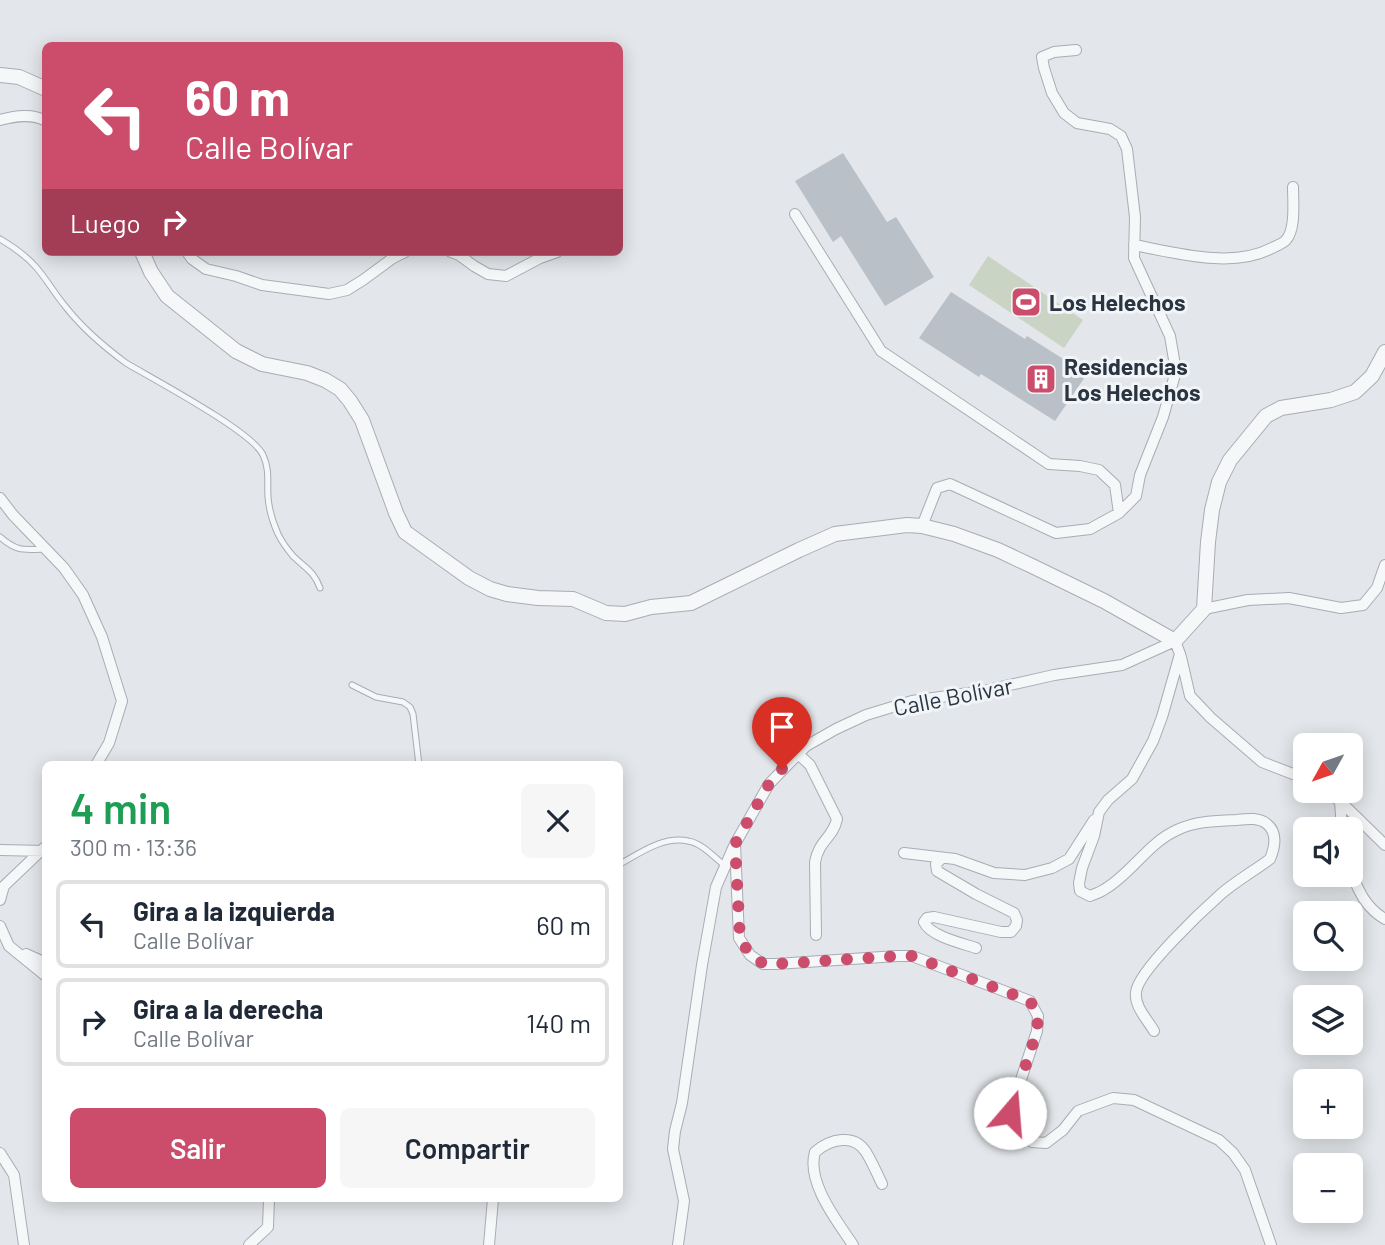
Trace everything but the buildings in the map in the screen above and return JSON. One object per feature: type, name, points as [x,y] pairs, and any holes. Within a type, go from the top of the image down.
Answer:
[{"type":"street","points":[[922,526],[937,488],[950,484],[1056,533],[1090,529],[1119,513],[1136,496],[1140,475],[1163,417],[1176,371],[1170,336],[1134,258],[1135,217],[1127,149],[1121,136],[1111,129],[1077,123],[1064,113],[1052,93],[1044,68],[1042,57],[1054,52],[1076,50]]},
{"type":"street","points":[[0,75],[19,78],[42,87]]},
{"type":"street","points":[[0,120],[24,116],[42,119]]},
{"type":"street","points":[[1134,245],[1215,258],[1240,259],[1266,251],[1286,240],[1293,225],[1293,187]]},
{"type":"street","points":[[795,214],[881,351],[1049,464],[1099,470],[1115,485],[1119,513]]},
{"type":"street","points":[[144,256],[167,296],[236,351],[262,364],[307,373],[340,389],[362,420],[405,532],[469,578],[490,589],[538,598],[573,599],[606,613],[625,614],[651,607],[691,603],[835,534],[907,525],[922,526],[954,534],[1032,566],[1104,601],[1177,648],[1190,696],[1262,762],[1293,774]]},
{"type":"street","points":[[189,256],[206,269],[262,285],[328,294],[348,290],[397,256]]},
{"type":"street","points":[[460,256],[488,274],[506,276],[546,256]]},
{"type":"street","points":[[1385,352],[1372,376],[1355,391],[1331,400],[1281,408],[1266,416],[1230,460],[1219,482],[1212,510],[1204,609],[1248,600],[1290,598],[1341,608],[1363,605],[1377,588],[1385,565]]},
{"type":"street","points":[[0,498],[64,568],[83,595],[102,637],[122,701],[109,743],[98,761]]},
{"type":"street","name":"Calle Bolívar","points":[[678,1245],[684,1201],[673,1149],[716,887],[735,844],[769,784],[806,746],[866,715],[912,701],[984,691],[1122,665],[1177,648],[1204,609]]},
{"type":"street","points":[[904,853],[955,859],[994,873],[1025,875],[1052,868],[1069,859],[1108,800],[1132,779],[1153,741],[1162,718],[1177,648]]},
{"type":"street","points":[[798,754],[810,765],[837,819],[835,829],[821,845],[815,862],[816,935]]},
{"type":"street","points":[[1342,803],[1385,845]]},
{"type":"street","points":[[1099,812],[1079,883],[1080,891],[1090,895],[1105,890],[1157,842],[1190,825],[1205,821],[1256,819],[1266,822],[1273,831],[1274,850],[1270,859],[1222,894],[1164,951],[1142,978],[1136,990],[1136,1002],[1154,1031]]},
{"type":"street","points":[[735,844],[740,938],[750,955],[764,964],[912,956],[1030,1001],[1038,1016],[1037,1031],[1010,1113],[1020,1133],[1032,1142],[1046,1143],[1063,1130],[1078,1111],[1113,1098],[1134,1100],[1219,1140],[1233,1153],[1245,1170],[1271,1245]]},
{"type":"street","points":[[0,850],[42,849]]},
{"type":"street","points":[[0,900],[4,886],[42,852]]},
{"type":"street","points":[[942,858],[936,864],[937,871],[944,877],[1014,913],[1017,920],[1011,932],[934,917],[927,918],[924,922],[934,933],[976,948]]},
{"type":"street","points":[[1357,887],[1361,897],[1375,913],[1385,919]]},
{"type":"street","points":[[0,926],[9,946],[42,973]]},
{"type":"street","points":[[9,946],[42,961]]},
{"type":"street","points":[[853,1245],[818,1185],[813,1163],[816,1152],[832,1141],[849,1140],[858,1143],[865,1150],[882,1184]]},
{"type":"street","points":[[0,1153],[14,1175],[24,1245]]},
{"type":"street","points":[[249,1245],[268,1227],[269,1202]]},
{"type":"street","points":[[489,1245],[493,1202]]},
{"type":"lane","points":[[0,239],[36,267],[65,307],[113,353],[230,425],[260,449],[268,469],[268,497],[276,529],[292,555],[315,576],[320,588]]},
{"type":"lane","points":[[0,537],[20,550],[46,548]]},
{"type":"lane","points":[[352,685],[376,697],[403,702],[410,707],[419,761]]},
{"type":"lane","points":[[623,862],[655,845],[689,841],[725,866]]},
{"type":"green space","name":"Los Helechos","points":[[988,256],[1083,320],[1064,348],[969,285]]},
{"type":"place","name":"Los Helechos","points":[[1026,302]]},
{"type":"place","name":"Residencias Los Helechos","points":[[1041,379]]},
{"type":"route","points":[[782,769],[769,784],[735,844],[740,938],[750,955],[764,964],[912,956],[1030,1001],[1038,1016],[1037,1031],[1010,1113]]}]
